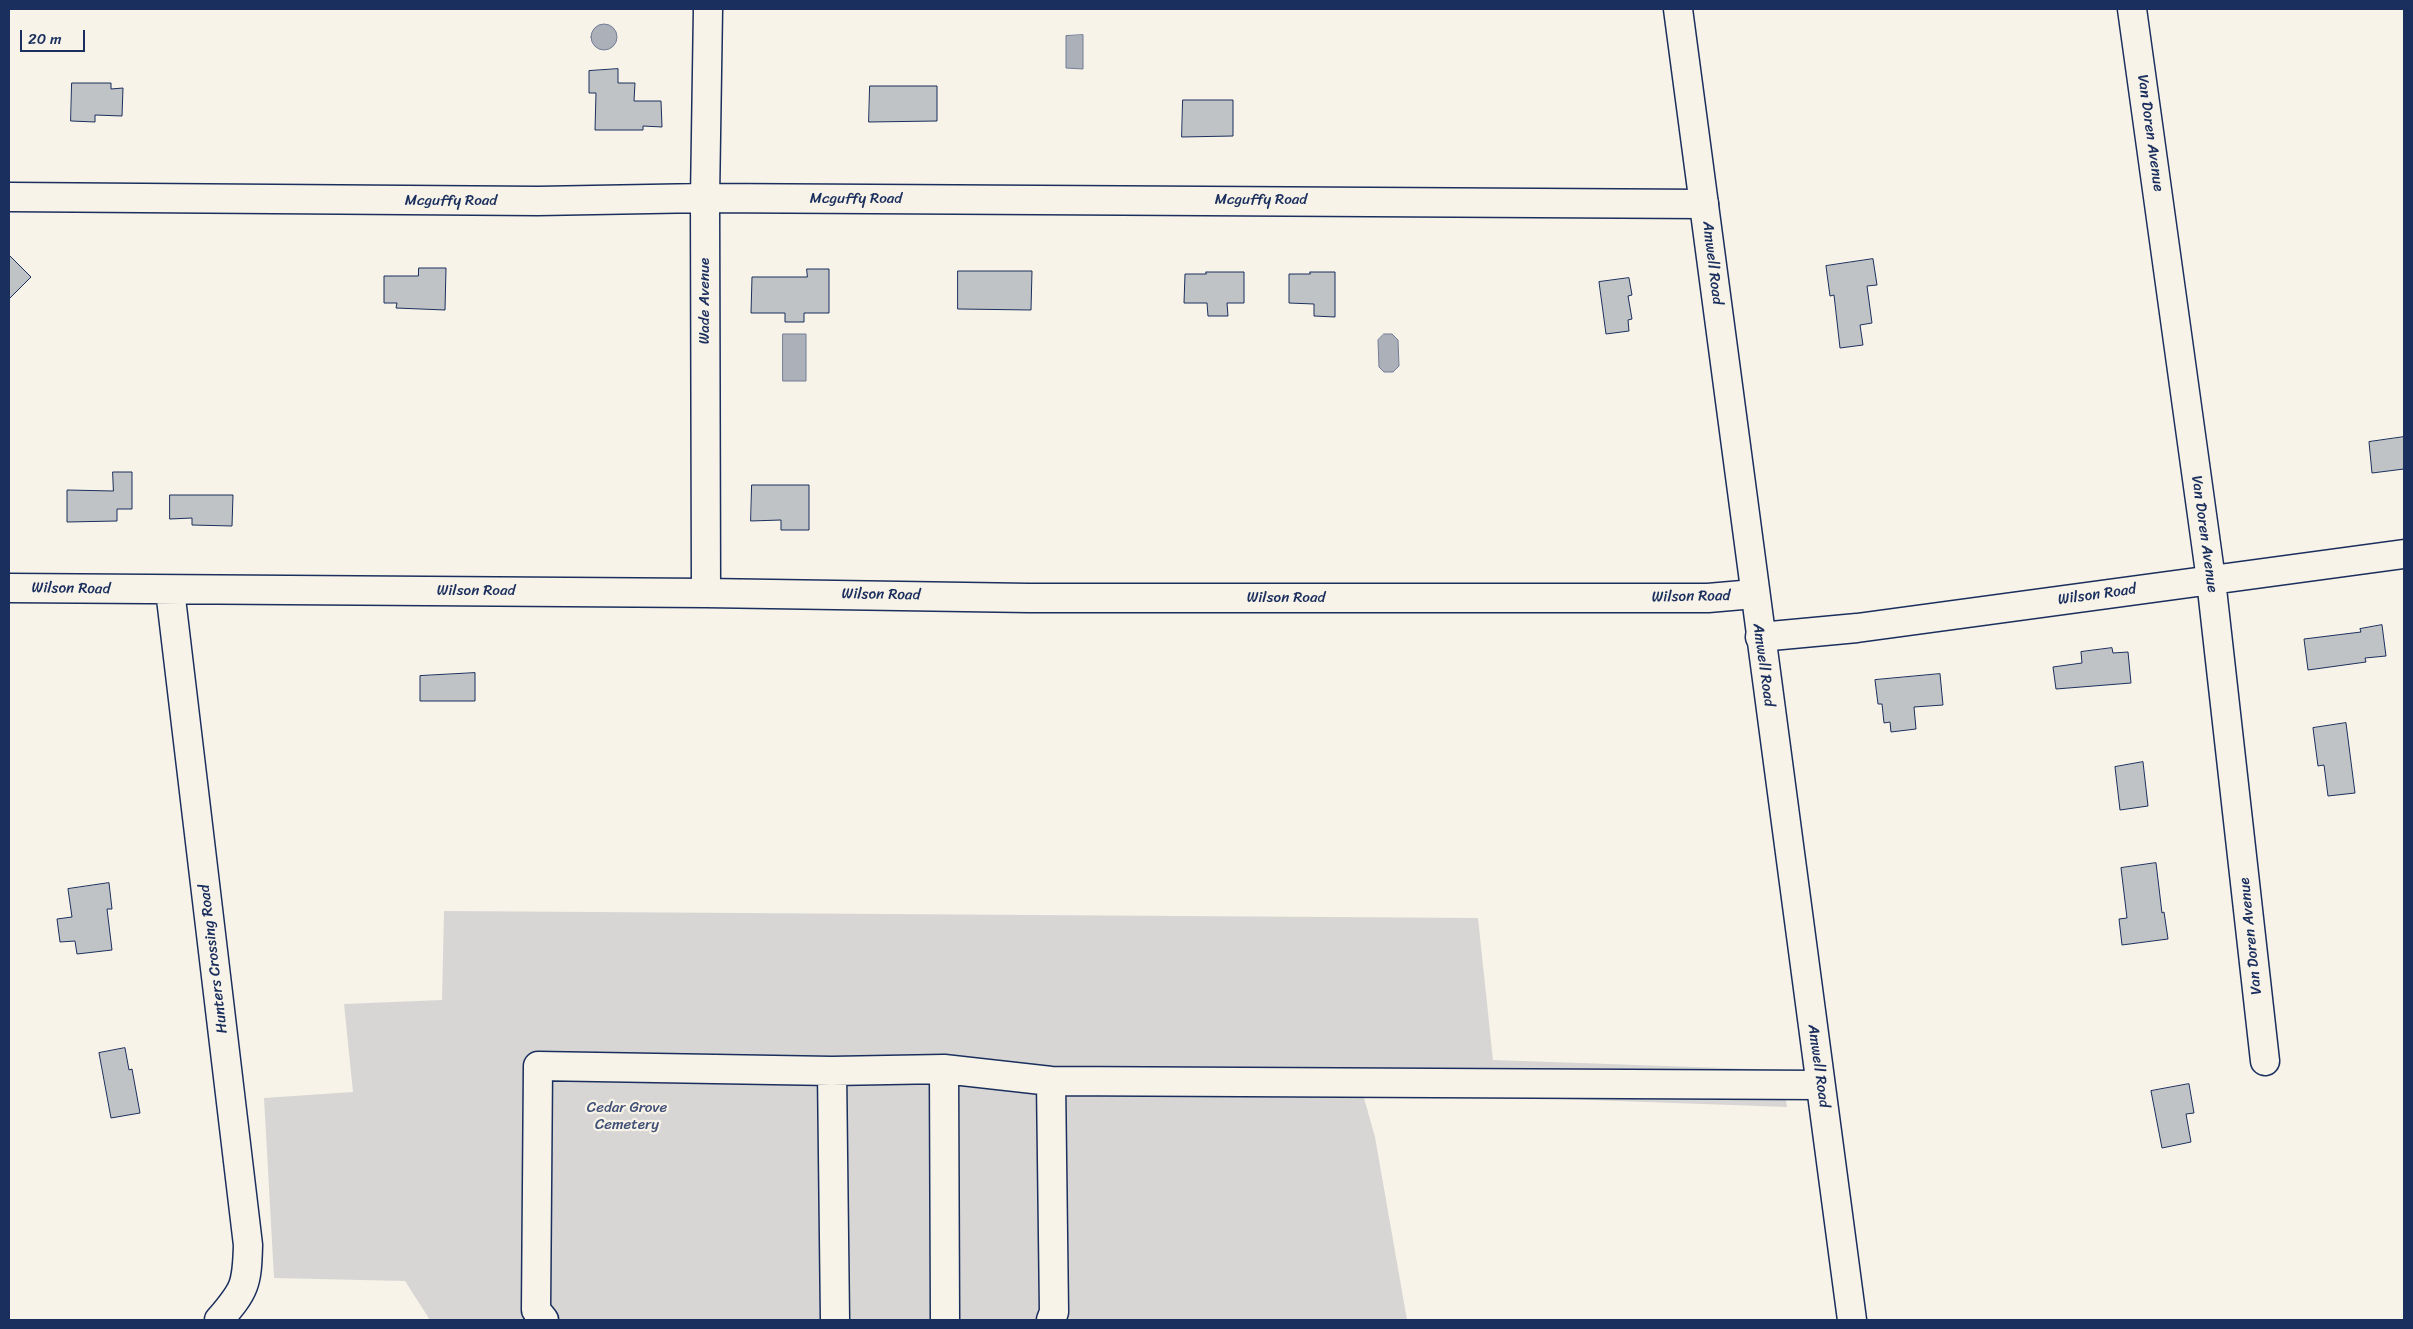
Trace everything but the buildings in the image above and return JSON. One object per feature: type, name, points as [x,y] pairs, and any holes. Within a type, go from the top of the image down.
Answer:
[{"type":"street","name":"Wade Avenue","points":[[706,593],[705,198],[708,9]]},
{"type":"street","name":"Amwell Road","points":[[1678,9],[1754,594],[1852,1320]]},
{"type":"street","name":"Van Doren Avenue","points":[[2132,9],[2211,580],[2264,1061]]},
{"type":"street","name":"Mcguffy Road","points":[[9,197],[528,201],[705,198],[1704,204]]},
{"type":"street","name":"Wilson Road","points":[[1760,637],[1857,628],[2404,554]]},
{"type":"street","name":"Wilson Road","points":[[9,588],[706,593],[1029,598],[1708,598],[1754,594]]},
{"type":"street","name":"Hunters Crossing Road","points":[[170,590],[248,1245],[247,1271],[240,1295],[218,1320]]},
{"type":"street","points":[[544,1320],[536,1310],[538,1066],[832,1071],[944,1069],[1051,1081],[1820,1085]]},
{"type":"street","points":[[944,1069],[945,1320]]},
{"type":"street","points":[[832,1071],[835,1320]]},
{"type":"street","points":[[1051,1081],[1054,1312],[1051,1320]]},
{"type":"green space","name":"Cedar Grove Cemetery","points":[[444,911],[1478,918],[1493,1060],[1782,1070],[1787,1107],[1477,1096],[1364,1098],[1375,1137],[1407,1320],[430,1320],[405,1281],[274,1278],[264,1098],[353,1092],[344,1004],[442,1000]]},
{"type":"shaded area","points":[[604,24],[613,28],[617,37],[613,46],[604,50],[595,46],[591,37],[595,28]]},
{"type":"shaded area","points":[[1083,35],[1083,69],[1066,68],[1066,36]]},
{"type":"shaded area","points":[[783,334],[806,334],[806,381],[783,381]]},
{"type":"shaded area","points":[[1384,334],[1392,334],[1398,340],[1399,366],[1393,372],[1384,372],[1379,367],[1378,340]]}]
